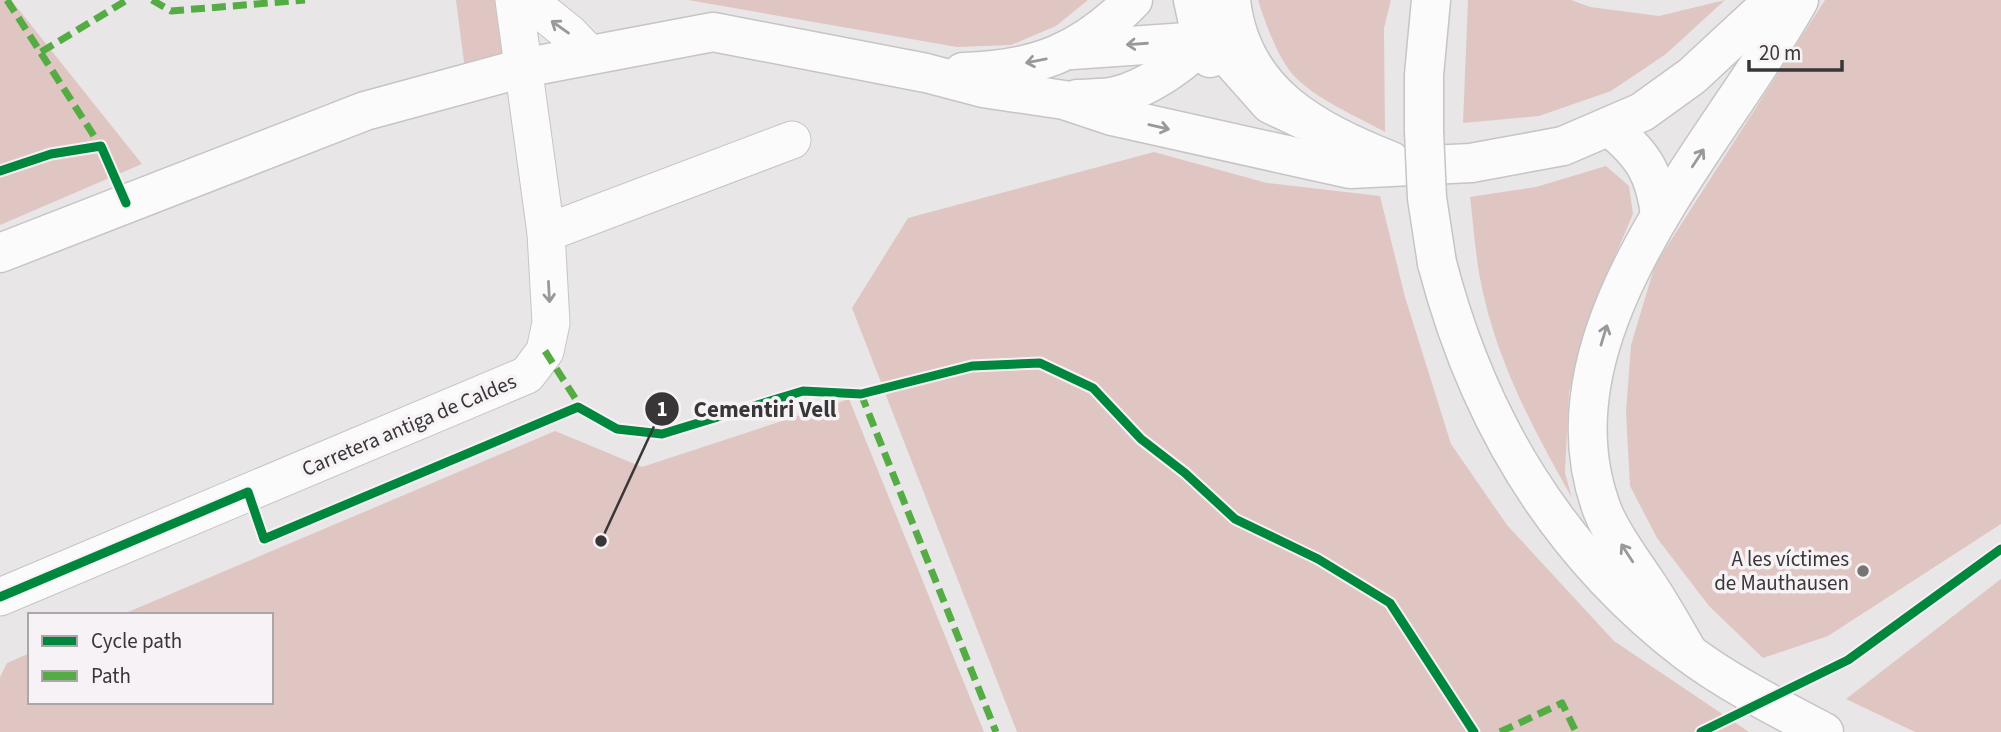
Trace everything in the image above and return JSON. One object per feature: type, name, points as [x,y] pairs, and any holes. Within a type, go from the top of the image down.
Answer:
[{"type":"main road","points":[[926,73],[982,71],[1047,59],[1072,50],[1106,27],[1133,0]]},
{"type":"main road","points":[[1193,0],[1202,41],[1227,94],[1267,138],[1295,158]]},
{"type":"main road","points":[[1065,100],[1114,96],[1136,89],[1177,64],[1202,41],[1212,16],[1212,0]]},
{"type":"main road","points":[[1231,0],[1240,37],[1253,65],[1268,86],[1304,120]]},
{"type":"main road","points":[[1432,0],[1424,75],[1424,131],[1427,198],[1437,263],[1461,344],[1476,383],[1527,479],[1589,562],[1688,652],[1752,693],[1824,732]]},
{"type":"main road","points":[[0,253],[365,111],[523,68],[713,32],[926,73],[984,88],[1065,100],[1112,116],[1350,169],[1471,163],[1563,146],[1611,128],[1671,94],[1774,0]]},
{"type":"main road","points":[[1688,652],[1604,513],[1591,466],[1591,405],[1601,343],[1620,291],[1660,215],[1799,0]]},
{"type":"main road","points":[[1072,50],[1202,41],[1230,59],[1270,104],[1350,145],[1403,166]]},
{"type":"main road","points":[[1611,128],[1647,164],[1656,187],[1660,215]]},
{"type":"street","name":"Carretera antiga de Caldes","points":[[0,597],[527,375],[545,351],[551,323],[546,233],[514,0]]},
{"type":"street","points":[[528,0],[570,34],[590,55]]},
{"type":"street","points":[[546,233],[792,140]]},
{"type":"shaded area","points":[[0,0],[11,0],[142,164],[0,225]]},
{"type":"shaded area","points":[[456,0],[495,0],[506,53],[465,70]]},
{"type":"shaded area","points":[[688,0],[1088,0],[1056,26],[1011,45],[957,47]]},
{"type":"shaded area","points":[[1258,0],[1391,0],[1384,28],[1385,132],[1327,101],[1296,78],[1278,52]]},
{"type":"shaded area","points":[[1468,0],[1571,0],[1590,7],[1659,16],[1725,0],[1666,54],[1611,91],[1539,116],[1463,123]]},
{"type":"shaded area","points":[[1825,0],[2001,0],[2001,524],[1828,636],[1763,658],[1709,606],[1657,538],[1630,486],[1626,412],[1631,345],[1655,265]]},
{"type":"shaded area","points":[[1154,152],[1267,183],[1380,196],[1405,297],[1451,444],[1507,525],[1614,641],[1749,732],[1017,732],[852,308],[908,218]]},
{"type":"shaded area","points":[[1606,166],[1629,186],[1633,214],[1596,300],[1569,392],[1565,473],[1572,498],[1533,426],[1510,376],[1491,324],[1481,285],[1470,197],[1536,187]]},
{"type":"shaded area","points":[[849,399],[984,732],[0,732],[0,677],[7,663],[28,654],[28,704],[273,704],[273,613],[126,613],[555,431],[642,467]]},
{"type":"shaded area","points":[[2001,579],[2001,732],[1915,732],[1846,699]]},
{"type":"marked path","points":[[7,0],[103,150]]},
{"type":"marked path","points":[[41,52],[127,0]]},
{"type":"marked path","points":[[152,0],[171,11],[305,0]]},
{"type":"marked path","points":[[545,351],[582,409]]},
{"type":"marked path","points":[[861,394],[996,732]]},
{"type":"marked path","points":[[1500,732],[1562,703],[1576,732]]},
{"type":"cycle path","points":[[0,171],[51,154],[101,146],[126,203]]},
{"type":"cycle path","points":[[0,597],[248,492],[264,539],[578,407],[617,429],[662,434],[803,391],[861,394],[972,366],[1040,363],[1093,388],[1141,439],[1185,473],[1235,519],[1318,559],[1390,603],[1474,732]]},
{"type":"cycle path","points":[[1701,732],[1848,660],[2001,549]]},
{"type":"place","name":"Cementiri Vell","points":[[601,541]]},
{"type":"place","name":"A les víctimes de Mauthausen","points":[[1863,571]]}]
